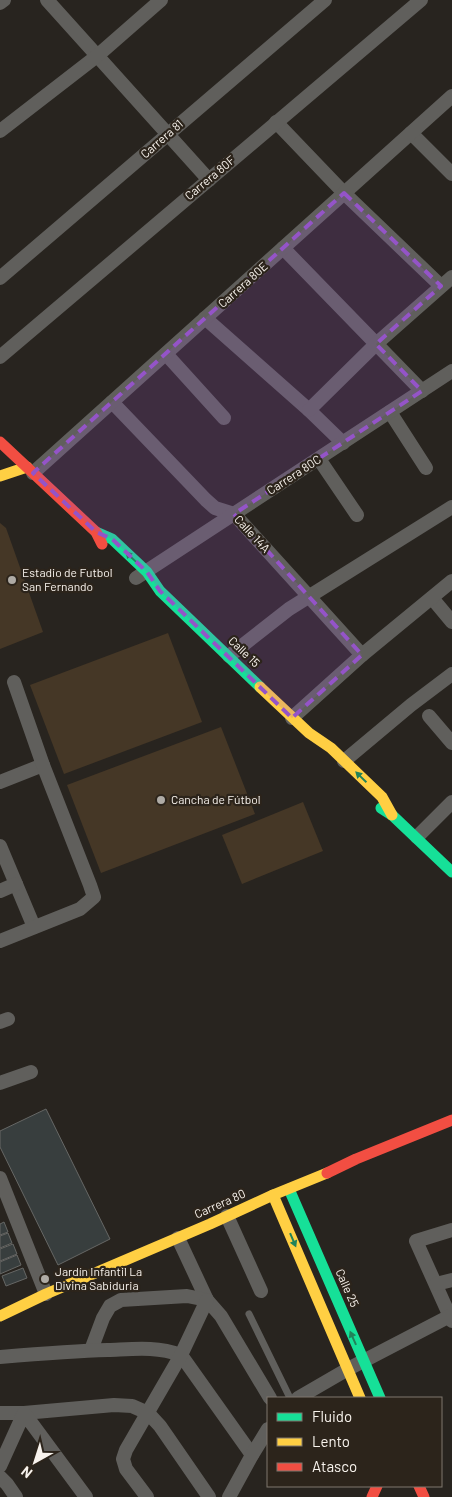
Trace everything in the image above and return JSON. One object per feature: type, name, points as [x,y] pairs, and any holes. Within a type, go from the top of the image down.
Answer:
[{"type":"street","points":[[0,3],[4,0]]},
{"type":"street","points":[[46,0],[209,180]]},
{"type":"street","points":[[0,131],[97,56],[160,0]]},
{"type":"street","name":"Carrera 81","points":[[0,278],[325,0]]},
{"type":"street","name":"Carrera 80F","points":[[0,357],[421,0]]},
{"type":"street","name":"Carrera 80E","points":[[30,470],[112,402],[452,96]]},
{"type":"street","points":[[276,122],[344,193],[447,284],[376,344],[309,410]]},
{"type":"street","points":[[411,133],[452,174]]},
{"type":"street","points":[[283,248],[422,391]]},
{"type":"street","points":[[205,318],[309,410],[343,443]]},
{"type":"street","points":[[166,354],[224,418]]},
{"type":"street","name":"Carrera 80C","points":[[138,574],[234,514],[452,371]]},
{"type":"street","name":"Calle 14A","points":[[112,402],[206,500],[215,508],[234,514],[362,656]]},
{"type":"street","points":[[390,412],[426,468]]},
{"type":"street","name":"Calle 15","points":[[0,442],[96,532],[104,547],[110,553]]},
{"type":"street","points":[[319,459],[357,515]]},
{"type":"street","points":[[0,476],[30,470]]},
{"type":"street","points":[[229,656],[289,609],[452,508]]},
{"type":"street","name":"Calle 15","points":[[96,532],[112,539],[138,574],[160,590],[292,718],[309,733],[331,748],[382,797],[392,814]]},
{"type":"street","points":[[292,718],[362,656],[452,581]]},
{"type":"street","points":[[432,598],[452,622]]},
{"type":"street","points":[[344,761],[411,705],[452,674]]},
{"type":"street","points":[[0,941],[80,909],[94,897],[43,765],[14,682]]},
{"type":"street","points":[[428,716],[452,743]]},
{"type":"street","name":"Calle 15","points":[[309,733],[323,754],[374,804],[392,814],[452,872]]},
{"type":"street","points":[[0,782],[43,765]]},
{"type":"street","points":[[417,837],[452,802]]},
{"type":"street","points":[[0,846],[34,927]]},
{"type":"street","points":[[0,891],[16,884]]},
{"type":"street","points":[[0,1084],[31,1072]]},
{"type":"street","name":"Carrera 80","points":[[0,1316],[273,1195],[320,1177],[356,1159],[452,1120]]},
{"type":"street","points":[[0,1178],[46,1294]]},
{"type":"street","name":"Calle 25","points":[[289,1189],[380,1397]]},
{"type":"street","points":[[273,1195],[360,1397]]},
{"type":"street","points":[[227,1216],[261,1291]]},
{"type":"street","points":[[300,1397],[348,1369],[451,1319],[416,1241],[452,1230]]},
{"type":"street","points":[[178,1238],[207,1300],[221,1316],[269,1397]]},
{"type":"street","points":[[436,1284],[452,1280]]},
{"type":"street","points":[[91,1350],[103,1318],[110,1306],[121,1300],[187,1296],[207,1300]]},
{"type":"street","points":[[147,1497],[126,1469],[123,1459],[126,1450],[181,1355],[207,1300]]},
{"type":"street","points":[[0,1357],[91,1350],[151,1348],[167,1350],[181,1355],[252,1456]]},
{"type":"street","points":[[0,1413],[24,1413],[114,1405],[132,1406],[148,1413],[160,1426],[208,1497]]},
{"type":"street","points":[[0,1466],[24,1413]]},
{"type":"street","points":[[24,1413],[86,1497]]},
{"type":"street","points":[[230,1497],[267,1431]]},
{"type":"street","points":[[0,1477],[16,1497]]},
{"type":"lane","points":[[249,1314],[290,1397]]},
{"type":"highlighted area","points":[[344,193],[441,286],[376,344],[422,391],[234,514],[362,655],[292,718],[160,591],[147,572],[112,539],[96,532],[33,473]]},
{"type":"shaded area","name":"Estadio de Futbol San Fernando","points":[[0,523],[6,528],[43,632],[0,649]]},
{"type":"shaded area","points":[[168,633],[202,722],[64,774],[30,685]]},
{"type":"shaded area","name":"Cancha de Fútbol","points":[[221,727],[255,814],[101,873],[67,785]]},
{"type":"shaded area","points":[[303,802],[323,851],[242,884],[222,835]]},
{"type":"building","points":[[46,1109],[110,1239],[58,1265],[0,1147],[0,1131]]},
{"type":"building","points":[[4,1222],[8,1232],[0,1235],[0,1224]]},
{"type":"building","points":[[8,1233],[12,1243],[0,1248],[0,1236]]},
{"type":"building","points":[[13,1244],[17,1254],[0,1261],[0,1249]]},
{"type":"building","points":[[17,1255],[21,1265],[0,1274],[0,1262]]},
{"type":"building","points":[[23,1268],[27,1278],[6,1286],[2,1276]]},
{"type":"traffic: fast","points":[[96,532],[112,539],[147,572],[160,591],[260,687]]},
{"type":"traffic: fast","points":[[381,808],[392,815],[452,872]]},
{"type":"traffic: fast","points":[[289,1189],[380,1397]]},
{"type":"traffic: slow","points":[[0,476],[27,467]]},
{"type":"traffic: slow","points":[[260,687],[309,733],[331,748],[382,797],[392,815]]},
{"type":"traffic: slow","points":[[0,1316],[46,1294],[327,1173]]},
{"type":"traffic: slow","points":[[273,1195],[360,1397]]},
{"type":"traffic: jam","points":[[0,442],[96,532],[102,544]]},
{"type":"traffic: jam","points":[[327,1173],[356,1159],[452,1120]]},
{"type":"traffic: jam","points":[[372,1497],[377,1487]]},
{"type":"traffic: jam","points":[[419,1487],[424,1497]]},
{"type":"place","name":"Estadio de Futbol San Fernando","points":[[12,580]]},
{"type":"place","name":"Cancha de Fútbol","points":[[161,800]]},
{"type":"place","name":"Jardín Infantil La Divina Sabiduria","points":[[45,1279]]}]
